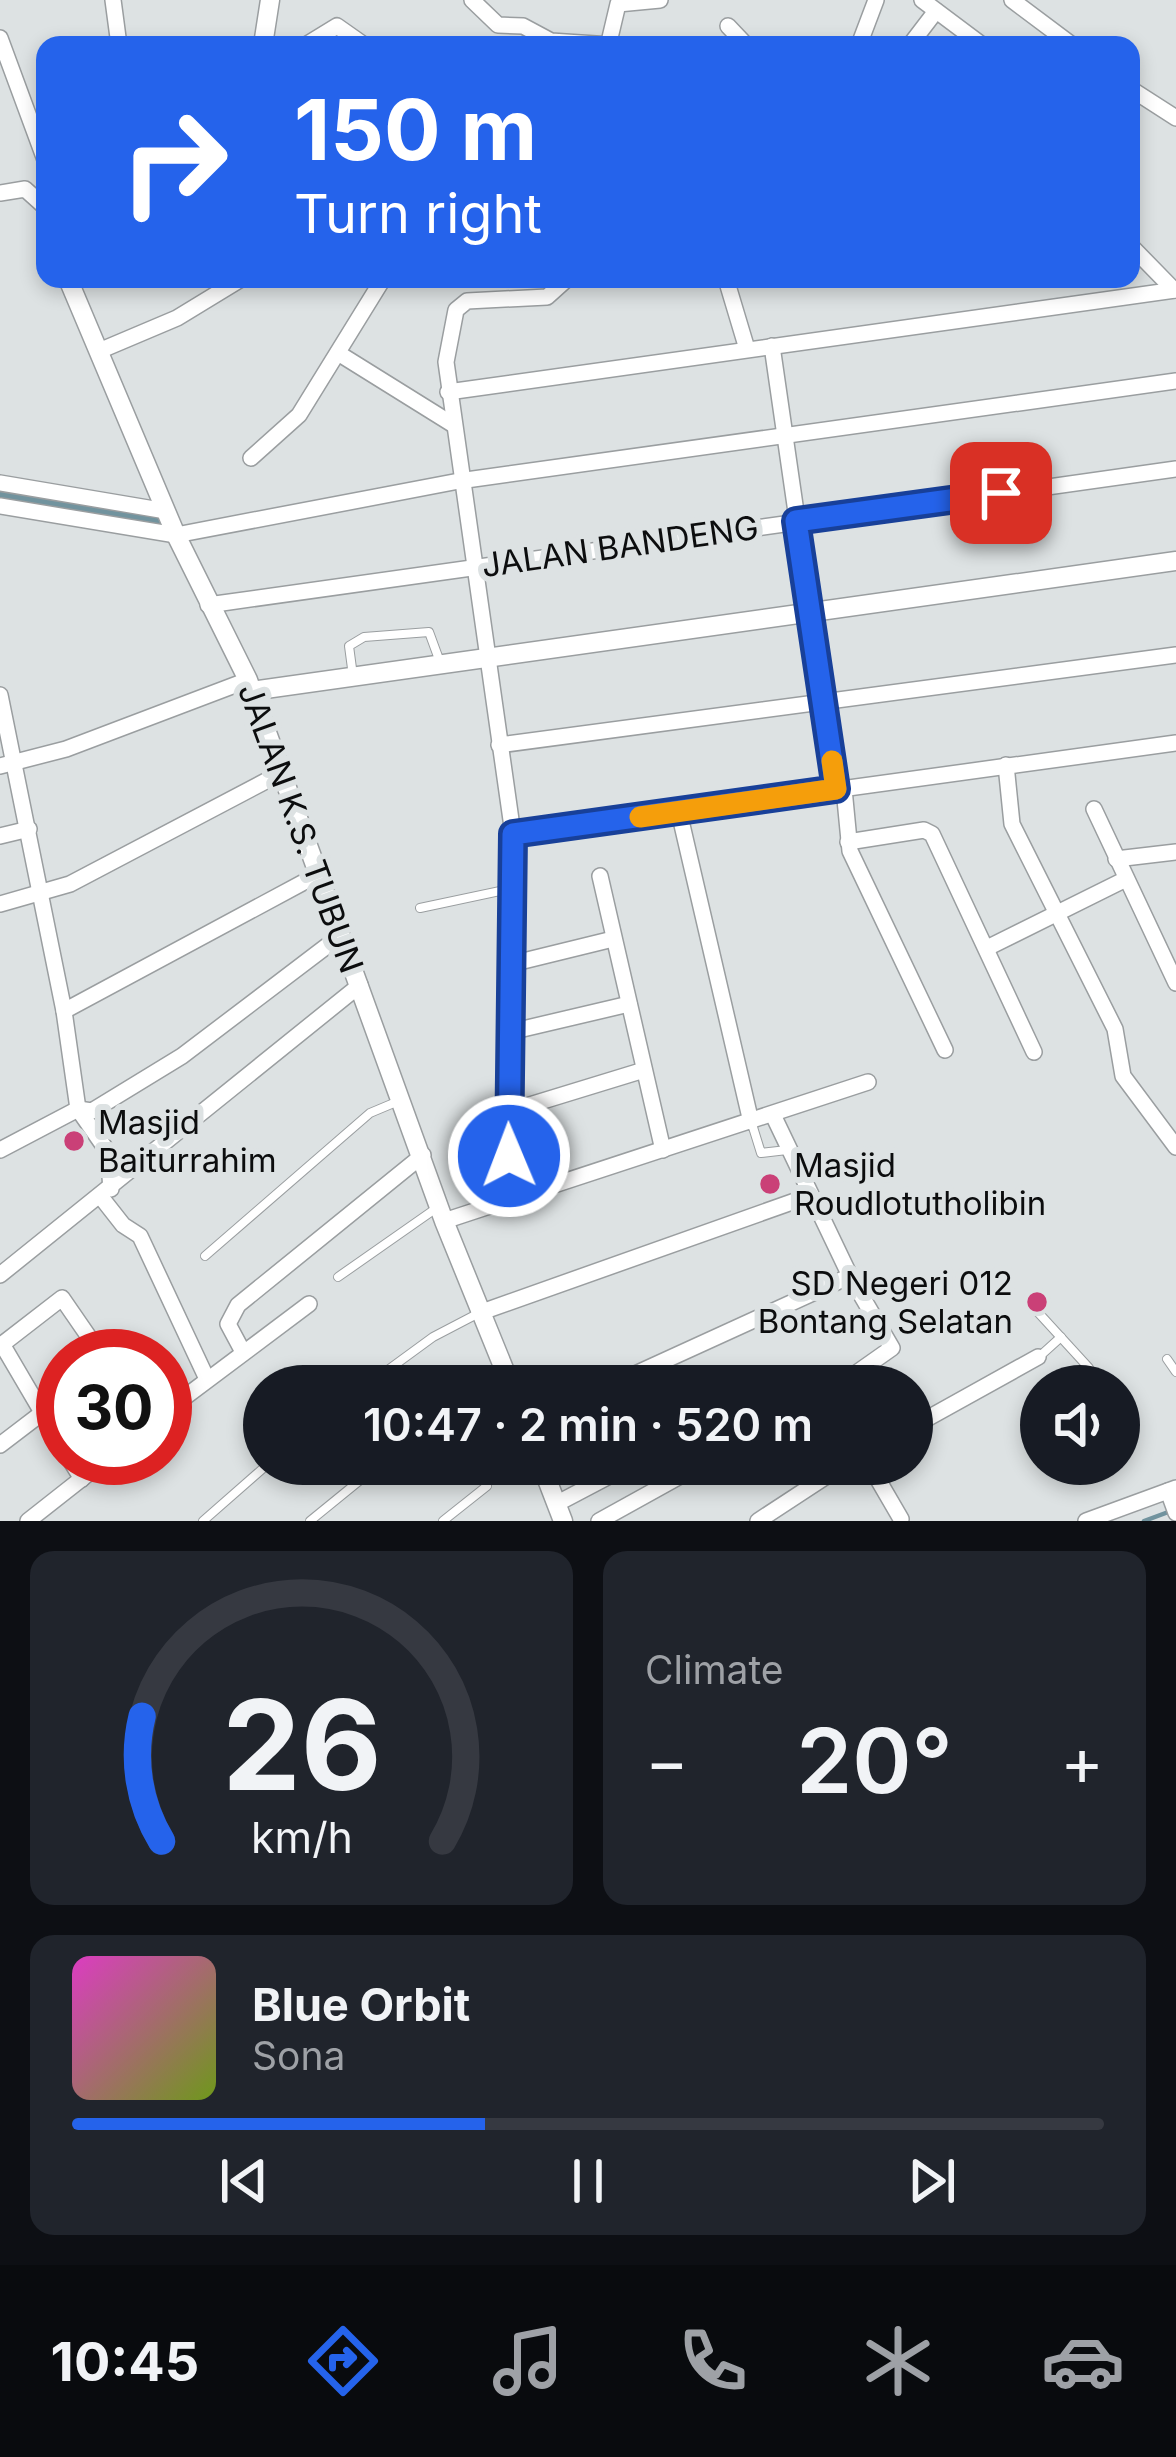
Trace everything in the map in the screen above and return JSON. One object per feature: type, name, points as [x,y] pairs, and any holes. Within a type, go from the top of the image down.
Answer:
[{"type":"street","points":[[113,0],[118,36]]},
{"type":"street","points":[[266,36],[270,0]]},
{"type":"street","points":[[472,0],[498,25],[523,26],[542,36]]},
{"type":"street","points":[[612,36],[619,4],[661,0]]},
{"type":"street","points":[[862,36],[876,0]]},
{"type":"street","points":[[1012,0],[1060,36]]},
{"type":"street","points":[[914,36],[929,6],[970,36]]},
{"type":"street","points":[[321,36],[337,26],[351,36]]},
{"type":"street","points":[[728,26],[737,36]]},
{"type":"street","points":[[0,38],[36,136]]},
{"type":"street","points":[[1140,95],[1176,118]]},
{"type":"street","points":[[0,193],[25,189],[36,199]]},
{"type":"street","points":[[1140,255],[1175,290]]},
{"type":"street","name":"JALAN K.S. TUBUN","points":[[72,288],[176,535],[250,686],[316,875],[502,1365]]},
{"type":"street","points":[[99,351],[177,318],[226,288]]},
{"type":"street","points":[[250,458],[292,423],[378,288]]},
{"type":"street","points":[[516,1197],[507,1112],[513,834],[459,482],[447,339],[461,305],[547,297],[557,288]]},
{"type":"street","points":[[729,288],[747,349]]},
{"type":"street","points":[[448,392],[1175,290]]},
{"type":"street","points":[[772,346],[848,842],[945,1050]]},
{"type":"street","points":[[338,353],[452,424]]},
{"type":"street","points":[[0,506],[176,535],[459,482],[1176,381]]},
{"type":"street","name":"JALAN BANDENG","points":[[208,605],[1176,469]]},
{"type":"street","points":[[0,483],[166,512]]},
{"type":"street","points":[[7,764],[67,749],[250,686],[353,676],[1176,561]]},
{"type":"street","points":[[499,746],[1176,655]]},
{"type":"street","points":[[0,694],[7,764],[28,829],[42,896],[78,1109],[108,1152],[106,1193],[123,1226],[140,1236],[207,1379]]},
{"type":"street","points":[[513,834],[1176,743]]},
{"type":"street","points":[[1006,766],[1012,824],[1114,1029],[1126,1082],[1176,1147]]},
{"type":"street","points":[[0,904],[42,896],[281,773]]},
{"type":"street","points":[[1094,809],[1176,982]]},
{"type":"street","points":[[679,812],[751,1122]]},
{"type":"street","points":[[0,836],[28,829]]},
{"type":"street","points":[[848,842],[929,831],[1034,1052]]},
{"type":"street","points":[[1116,859],[1176,852]]},
{"type":"street","points":[[64,1012],[316,875]]},
{"type":"street","points":[[600,876],[663,1150]]},
{"type":"street","points":[[987,948],[1126,879]]},
{"type":"street","points":[[0,1150],[78,1109],[92,1111],[182,1056],[340,936]]},
{"type":"street","points":[[511,964],[613,939]]},
{"type":"street","points":[[0,1275],[360,986]]},
{"type":"street","points":[[510,1032],[628,1004]]},
{"type":"street","points":[[507,1112],[644,1070]]},
{"type":"street","points":[[442,1214],[516,1197],[774,1117],[868,1082]]},
{"type":"street","points":[[774,1117],[809,1196],[892,1348],[868,1365]]},
{"type":"street","points":[[243,1352],[228,1324],[238,1305],[423,1155]]},
{"type":"street","points":[[479,1313],[809,1196]]},
{"type":"street","points":[[655,1365],[850,1276]]},
{"type":"street","points":[[36,1403],[1,1345],[62,1298],[83,1329]]},
{"type":"street","points":[[192,1391],[309,1304]]},
{"type":"street","points":[[933,1415],[1038,1358]]},
{"type":"street","points":[[0,1444],[36,1417]]},
{"type":"street","points":[[28,1521],[74,1485]]},
{"type":"street","points":[[548,1485],[557,1515],[601,1485]]},
{"type":"street","points":[[599,1521],[664,1485]]},
{"type":"street","points":[[758,1521],[809,1485]]},
{"type":"street","points":[[881,1485],[901,1519]]},
{"type":"street","points":[[1086,1521],[1173,1498]]},
{"type":"lane","points":[[353,676],[349,646],[364,637],[429,632],[440,664]]},
{"type":"lane","points":[[420,908],[515,887]]},
{"type":"lane","points":[[205,1256],[370,1113],[403,1100]]},
{"type":"lane","points":[[751,1122],[760,1153],[789,1150]]},
{"type":"lane","points":[[338,1276],[442,1214]]},
{"type":"lane","points":[[1035,1309],[1086,1365]]},
{"type":"lane","points":[[395,1365],[433,1337],[479,1313]]},
{"type":"lane","points":[[1038,1358],[1061,1337]]},
{"type":"lane","points":[[1167,1359],[1176,1372]]},
{"type":"lane","points":[[203,1521],[244,1485]]},
{"type":"lane","points":[[310,1521],[354,1485]]},
{"type":"lane","points":[[443,1521],[486,1485]]},
{"type":"waterway","points":[[0,496],[149,519]]},
{"type":"waterway","points":[[1144,1521],[1171,1511]]},
{"type":"slow traffic","points":[[640,817],[836,789],[832,761]]},
{"type":"place","name":"Masjid Baiturrahim","points":[[74,1141]]},
{"type":"place","name":"Masjid Roudlotutholibin","points":[[770,1184]]},
{"type":"place","name":"SD Negeri 012 Bontang Selatan","points":[[1037,1302]]},
{"type":"route","points":[[509,1156],[513,834],[836,789],[796,521],[1001,493]]}]
